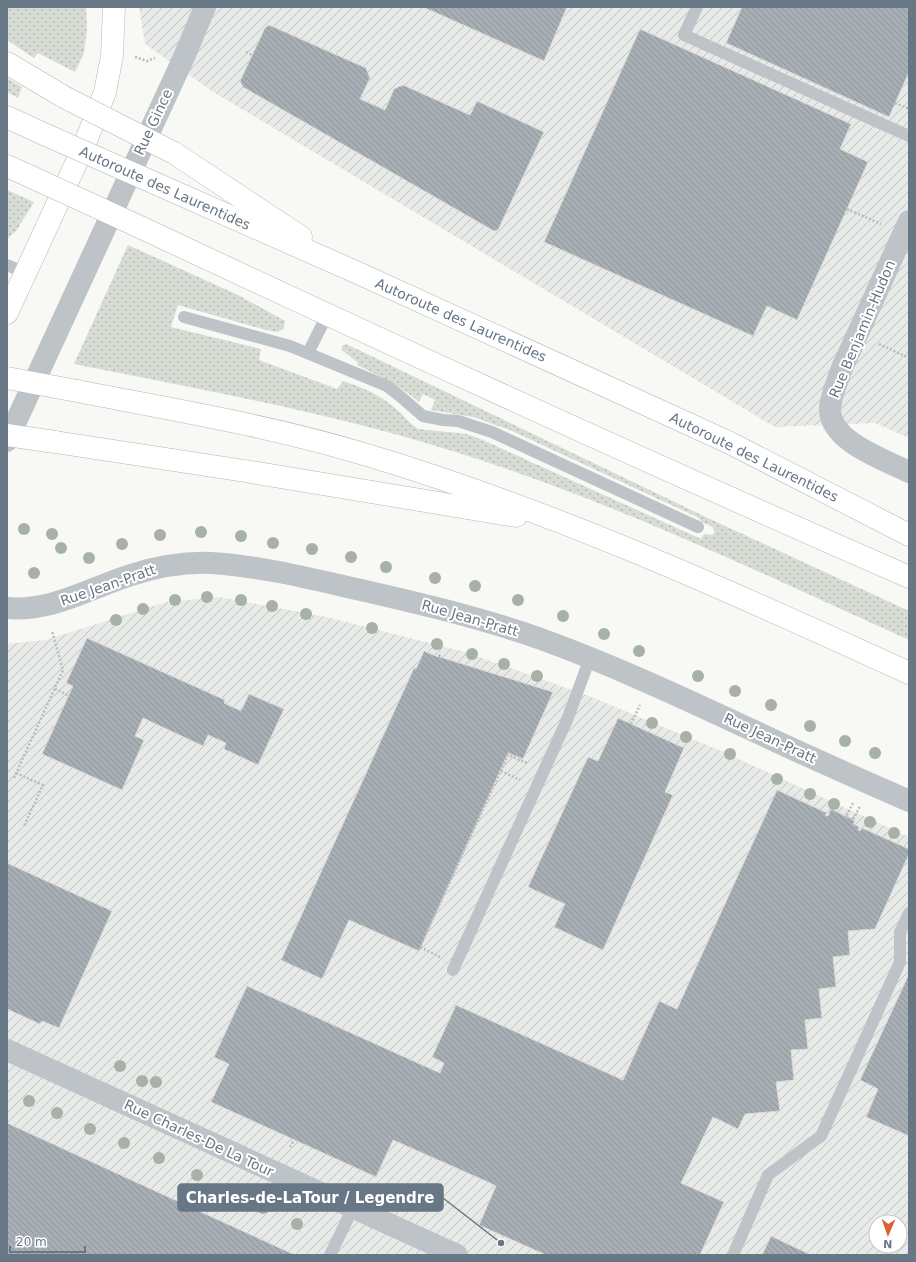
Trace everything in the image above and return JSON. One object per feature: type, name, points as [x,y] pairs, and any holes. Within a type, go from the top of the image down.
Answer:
[{"type":"main road","points":[[7,313],[17,269],[84,146],[105,92],[112,56],[114,7]]},
{"type":"main road","points":[[7,63],[64,96],[174,153],[358,273]]},
{"type":"main road","name":"Autoroute des Laurentides","points":[[7,117],[358,273],[728,442],[909,535]]},
{"type":"main road","points":[[7,166],[327,315],[739,503],[909,577]]},
{"type":"main road","points":[[7,378],[256,426],[364,454],[427,474],[529,509],[660,562],[909,673]]},
{"type":"main road","points":[[7,435],[245,471],[567,524]]},
{"type":"street","name":"Rue Gince","points":[[7,441],[206,7]]},
{"type":"street","name":"Rue Benjamin-Hudon","points":[[909,221],[842,368],[830,408],[831,416],[839,430],[853,444],[909,472]]},
{"type":"street","name":"Rue Jean-Pratt","points":[[7,608],[16,609],[53,604],[130,575],[153,568],[187,563],[231,565],[319,581],[434,607],[507,627],[543,640],[658,687],[909,801]]},
{"type":"street","name":"Rue Charles-De La Tour","points":[[7,1050],[353,1208],[426,1249],[457,1255]]},
{"type":"lane","points":[[696,7],[684,36],[909,136]]},
{"type":"lane","points":[[308,353],[327,315]]},
{"type":"lane","points":[[184,317],[290,346],[308,353],[387,386],[423,416],[443,420],[458,420],[492,432],[698,527]]},
{"type":"lane","points":[[453,970],[567,720],[590,658]]},
{"type":"lane","points":[[733,1255],[768,1174],[821,1136],[900,962],[900,932],[909,912]]},
{"type":"lane","points":[[330,1255],[353,1208]]},
{"type":"path","points":[[246,52],[252,55]]},
{"type":"path","points":[[130,55],[147,61],[155,58]]},
{"type":"path","points":[[895,103],[909,109]]},
{"type":"path","points":[[847,209],[881,224]]},
{"type":"path","points":[[878,344],[909,358]]},
{"type":"path","points":[[14,778],[63,670],[52,631]]},
{"type":"path","points":[[55,689],[68,695]]},
{"type":"path","points":[[631,724],[640,705]]},
{"type":"path","points":[[420,947],[508,755],[526,763]]},
{"type":"path","points":[[16,773],[42,785],[24,826]]},
{"type":"path","points":[[853,803],[846,816],[853,820],[860,806]]},
{"type":"path","points":[[290,1147],[294,1140]]},
{"type":"shaded area","points":[[7,7],[86,7],[87,29],[84,53],[75,72],[38,53],[34,58],[7,40]]},
{"type":"shaded area","points":[[139,7],[909,7],[909,438],[875,423],[775,427],[215,93],[145,44]]},
{"type":"shaded area","points":[[7,78],[22,87],[18,98],[7,92]]},
{"type":"shaded area","points":[[7,190],[34,202],[16,231],[7,239]]},
{"type":"shaded area","points":[[128,245],[238,295],[285,321],[284,328],[278,332],[178,305],[171,327],[261,349],[259,360],[337,389],[343,381],[359,387],[386,401],[418,429],[467,434],[701,539],[704,534],[712,535],[715,532],[712,526],[702,522],[697,517],[510,430],[473,417],[431,410],[435,400],[423,394],[419,402],[382,377],[357,365],[358,363],[342,350],[342,346],[346,344],[710,519],[909,611],[909,640],[687,540],[574,493],[517,472],[412,439],[316,414],[74,364]]},
{"type":"shaded area","points":[[219,597],[326,617],[465,652],[589,696],[721,751],[909,837],[909,1255],[7,1255],[7,644],[46,640],[166,602]]},
{"type":"building","points":[[423,7],[567,7],[544,61]]},
{"type":"building","points":[[742,7],[909,7],[909,72],[889,117],[726,43]]},
{"type":"building","points":[[269,25],[366,68],[370,78],[360,99],[385,110],[394,89],[403,85],[470,115],[477,101],[544,132],[498,230],[494,231],[243,87],[240,81],[265,28]]},
{"type":"building","points":[[640,29],[851,124],[840,149],[868,162],[797,320],[767,306],[753,336],[544,242]]},
{"type":"building","points":[[87,638],[225,700],[224,703],[241,711],[249,694],[284,709],[258,765],[224,749],[226,743],[208,735],[203,746],[143,718],[135,736],[144,740],[122,790],[42,754],[73,686],[66,683]]},
{"type":"building","points":[[424,651],[438,657],[439,654],[441,655],[440,657],[553,692],[523,759],[508,753],[419,951],[349,920],[322,979],[281,960],[414,668],[416,669]]},
{"type":"building","points":[[618,718],[684,748],[665,792],[673,795],[603,950],[554,927],[565,904],[528,887],[588,757],[598,761]]},
{"type":"building","points":[[777,790],[827,813],[825,815],[828,816],[831,809],[855,821],[853,824],[859,827],[858,830],[860,831],[862,828],[909,849],[909,854],[875,929],[848,931],[850,955],[833,957],[836,987],[819,989],[822,1018],[805,1020],[808,1049],[791,1050],[794,1080],[776,1082],[780,1111],[745,1114],[738,1129],[713,1117],[681,1183],[724,1202],[700,1255],[546,1255],[479,1225],[496,1186],[488,1182],[393,1140],[376,1177],[211,1102],[229,1064],[214,1057],[247,986],[440,1073],[444,1063],[432,1057],[456,1005],[623,1080],[659,1001],[677,1009]]},
{"type":"building","points":[[7,863],[112,911],[59,1028],[42,1021],[40,1024],[7,1009]]},
{"type":"building","points":[[909,974],[909,1136],[866,1117],[878,1089],[860,1080]]},
{"type":"building","points":[[7,1123],[295,1255],[7,1255]]},
{"type":"building","points":[[771,1236],[811,1255],[762,1255]]},
{"type":"place","name":"Charles-de-LaTour / Legendre","points":[[501,1243]]}]
